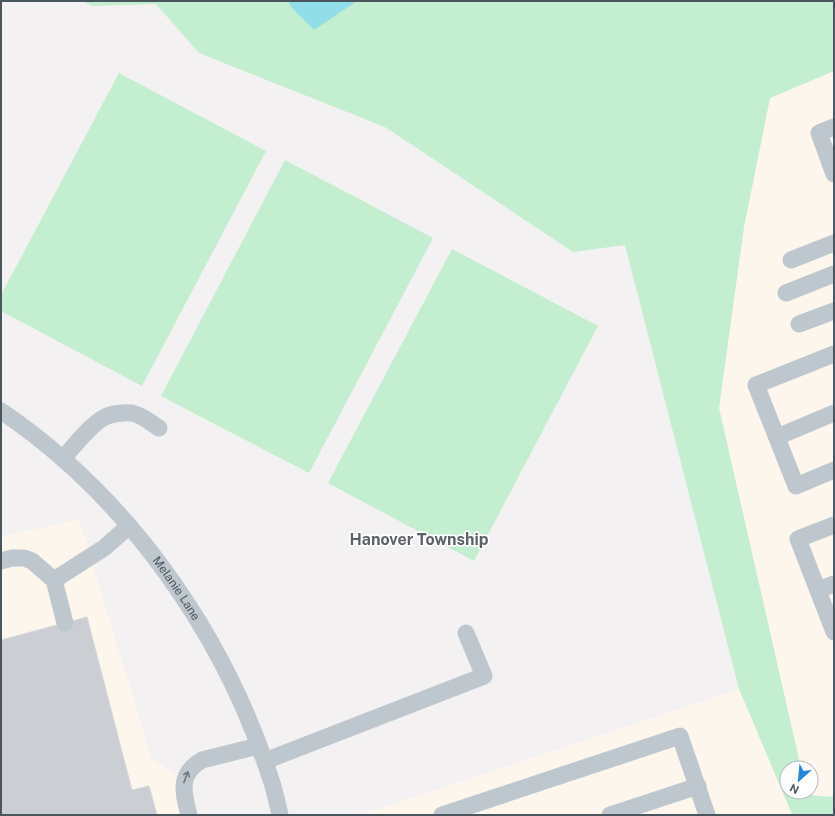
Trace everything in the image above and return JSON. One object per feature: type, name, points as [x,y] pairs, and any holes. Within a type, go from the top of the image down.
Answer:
[{"type":"street","points":[[834,127],[819,133],[834,174]]},
{"type":"street","points":[[791,260],[834,243]]},
{"type":"street","points":[[786,293],[834,274]]},
{"type":"street","points":[[799,324],[834,311]]},
{"type":"street","points":[[834,354],[756,385],[796,486],[834,470]]},
{"type":"street","name":"Melanie Lane","points":[[1,411],[63,459],[91,485],[129,526],[163,569],[200,624],[227,673],[250,723],[270,775],[280,815]]},
{"type":"street","points":[[63,459],[91,428],[105,417],[133,413],[159,428]]},
{"type":"street","points":[[777,437],[834,414]]},
{"type":"street","points":[[834,525],[798,539],[834,632]]},
{"type":"street","points":[[54,580],[104,548],[129,526]]},
{"type":"street","points":[[1,561],[12,558],[24,558],[32,561],[54,580],[65,623]]},
{"type":"street","points":[[818,590],[834,584]]},
{"type":"street","points":[[189,815],[183,786],[189,771],[202,760],[262,754],[484,676],[466,633]]},
{"type":"street","points":[[442,815],[680,736],[707,815]]},
{"type":"street","points":[[610,815],[698,786]]},
{"type":"shaded area","points":[[834,71],[834,797],[819,795],[819,760],[799,760],[719,408],[744,227],[770,98]]},
{"type":"shaded area","points":[[79,519],[152,760],[190,781],[199,815],[1,815],[1,537]]},
{"type":"shaded area","points":[[739,689],[779,782],[779,800],[787,800],[793,815],[363,815]]},
{"type":"green space","points":[[83,1],[834,1],[834,71],[770,98],[744,227],[719,408],[799,760],[779,760],[779,783],[739,689],[625,245],[573,252],[385,127],[199,53],[156,4],[92,6]]},
{"type":"green space","points":[[119,73],[266,151],[142,386],[1,311],[1,295]]},
{"type":"green space","points":[[285,160],[433,238],[309,473],[161,396]]},
{"type":"green space","points":[[452,249],[598,326],[474,561],[328,483]]},
{"type":"green space","points":[[819,796],[834,797],[834,815],[792,814],[786,800],[819,800]]},
{"type":"water","points":[[288,1],[357,1],[314,30],[292,8]]},
{"type":"building","points":[[87,617],[132,790],[149,786],[157,815],[1,815],[1,640]]},
{"type":"district","name":"Hanover Township","points":[[419,539]]}]
